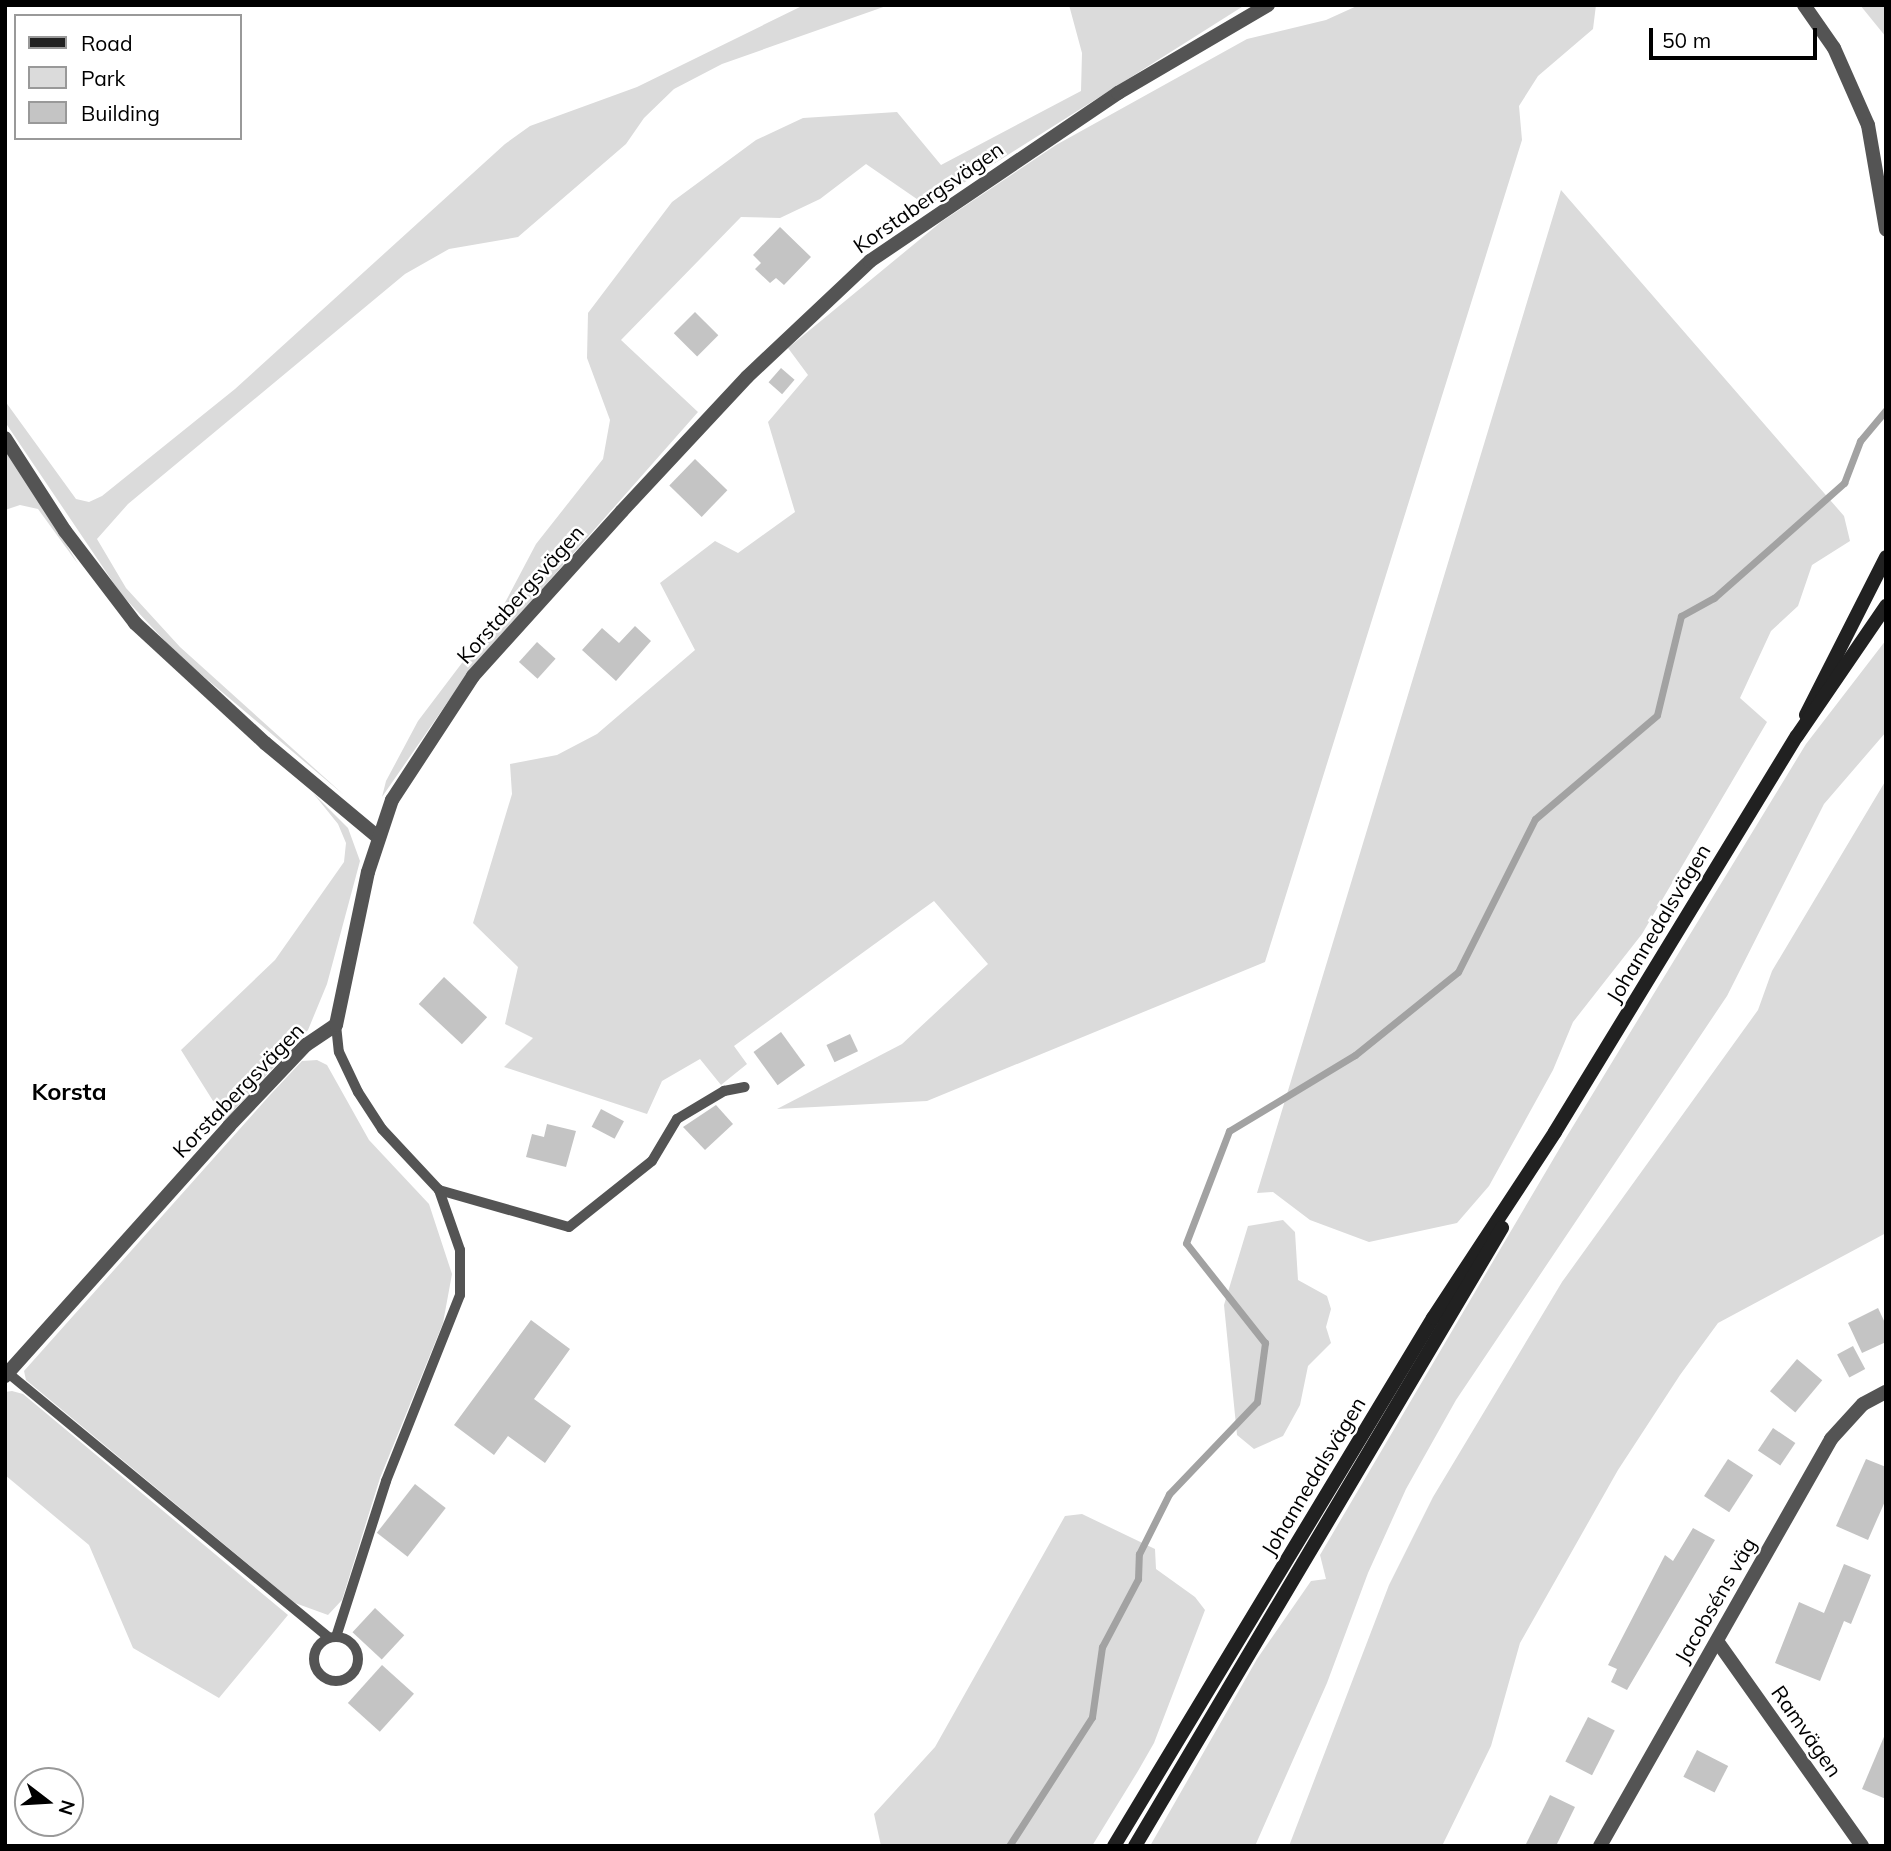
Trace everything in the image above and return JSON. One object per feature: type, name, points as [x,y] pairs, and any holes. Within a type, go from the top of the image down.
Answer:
[{"type":"main road","name":"Johannedalsvägen","points":[[1797,736],[1822,676],[1886,557]]},
{"type":"main road","name":"Johannedalsvägen","points":[[1114,1846],[1433,1318],[1555,1132],[1797,736],[1886,606]]},
{"type":"main road","name":"Johannedalsvägen","points":[[1135,1846],[1448,1325],[1555,1132]]},
{"type":"street","name":"Korstabergsvägen","points":[[7,1374],[229,1126],[306,1045],[336,1025],[378,837],[411,767],[473,677],[747,377],[870,261],[1118,93],[1268,5]]},
{"type":"street","points":[[1804,5],[1834,48],[1868,125],[1886,229]]},
{"type":"street","points":[[5,438],[65,530],[135,623],[265,743],[378,837]]},
{"type":"street","name":"Jacobséns väg","points":[[1600,1846],[1831,1439],[1863,1404],[1886,1392]]},
{"type":"street","name":"Ramvägen","points":[[1717,1641],[1862,1846]]},
{"type":"lane","points":[[7,1374],[332,1638],[386,1481],[460,1295],[460,1250],[439,1190],[382,1129],[358,1092],[339,1052],[336,1025]]},
{"type":"lane","points":[[439,1190],[569,1227],[652,1160],[677,1119],[724,1091],[745,1087]]},
{"type":"green space","points":[[804,5],[889,5],[722,64],[674,89],[644,118],[626,144],[518,237],[449,249],[405,274],[128,504],[97,539],[126,588],[180,647],[344,795],[177,654],[121,594],[5,422],[5,401],[76,499],[89,502],[102,496],[235,389],[505,144],[530,126],[637,87]]},
{"type":"green space","points":[[1069,5],[1245,5],[927,206],[866,164],[820,199],[780,218],[741,217],[621,340],[698,412],[467,674],[382,797],[386,781],[418,721],[499,614],[536,544],[603,459],[610,420],[587,358],[588,313],[672,202],[756,140],[803,118],[897,112],[941,165],[1081,91],[1082,53]]},
{"type":"green space","points":[[1359,5],[1596,5],[1593,29],[1538,76],[1519,106],[1522,140],[1265,962],[927,1101],[777,1109],[902,1044],[988,964],[934,901],[734,1046],[747,1064],[721,1085],[700,1059],[662,1081],[647,1114],[504,1067],[533,1038],[505,1024],[518,967],[473,923],[512,794],[510,764],[557,755],[597,734],[695,650],[660,583],[715,541],[738,553],[795,512],[768,422],[808,375],[788,348],[941,222],[1056,145],[1247,39],[1326,20]]},
{"type":"green space","points":[[1860,5],[1886,5],[1886,37]]},
{"type":"green space","points":[[1561,190],[1844,516],[1850,541],[1812,565],[1798,606],[1771,631],[1740,698],[1767,722],[1642,934],[1573,1022],[1553,1070],[1489,1186],[1457,1223],[1369,1242],[1310,1220],[1273,1192],[1257,1193]]},
{"type":"green space","points":[[5,448],[34,490],[78,564],[38,509],[20,505],[5,510]]},
{"type":"green space","points":[[1886,640],[1886,732],[1824,804],[1727,996],[1456,1400],[1406,1489],[1368,1573],[1327,1683],[1255,1846],[1150,1846],[1257,1659],[1311,1581],[1326,1579],[1320,1555],[1564,1141],[1806,744]]},
{"type":"green space","points":[[1886,780],[1886,1233],[1718,1323],[1680,1375],[1618,1470],[1520,1643],[1491,1746],[1442,1846],[1289,1846],[1389,1585],[1433,1497],[1562,1282],[1758,1010],[1772,971]]},
{"type":"green space","points":[[313,793],[348,828],[360,861],[327,984],[308,1030],[225,1120],[181,1050],[275,960],[344,862],[346,843],[338,824]]},
{"type":"green space","points":[[317,1060],[327,1065],[369,1140],[429,1204],[452,1274],[443,1323],[380,1478],[342,1600],[328,1615],[295,1603],[26,1380],[24,1371],[302,1061]]},
{"type":"green space","points":[[1283,1220],[1295,1232],[1298,1280],[1327,1296],[1331,1309],[1326,1327],[1331,1343],[1308,1366],[1300,1405],[1283,1436],[1254,1449],[1237,1435],[1224,1305],[1248,1226]]},
{"type":"green space","points":[[5,1392],[23,1394],[288,1615],[219,1698],[133,1648],[89,1545],[5,1475]]},
{"type":"green space","points":[[1082,1514],[1155,1549],[1156,1569],[1195,1597],[1205,1610],[1154,1743],[1138,1771],[1092,1846],[881,1846],[874,1814],[935,1747],[1065,1516]]},
{"type":"building","points":[[780,227],[811,257],[784,285],[776,278],[770,283],[755,269],[761,263],[753,255]]},
{"type":"building","points":[[695,312],[718,335],[697,357],[674,333]]},
{"type":"building","points":[[781,368],[795,380],[782,394],[769,382]]},
{"type":"building","points":[[695,459],[727,490],[702,517],[669,486]]},
{"type":"building","points":[[635,626],[651,641],[616,681],[582,650],[602,628],[619,643]]},
{"type":"building","points":[[537,642],[556,659],[538,679],[519,662]]},
{"type":"building","points":[[444,977],[487,1017],[462,1044],[419,1004]]},
{"type":"building","points":[[781,1032],[805,1065],[778,1085],[753,1052]]},
{"type":"building","points":[[850,1034],[858,1051],[834,1062],[826,1045]]},
{"type":"building","points":[[716,1105],[733,1124],[705,1150],[683,1127]]},
{"type":"building","points":[[601,1109],[624,1121],[615,1139],[592,1127]]},
{"type":"building","points":[[547,1124],[576,1131],[566,1167],[526,1157],[532,1134],[544,1137]]},
{"type":"building","points":[[1878,1308],[1886,1325],[1886,1342],[1862,1353],[1848,1323]]},
{"type":"building","points":[[531,1320],[570,1349],[534,1399],[571,1426],[545,1463],[508,1436],[494,1455],[454,1425]]},
{"type":"building","points":[[1853,1346],[1865,1369],[1849,1377],[1837,1354]]},
{"type":"building","points":[[1797,1359],[1822,1380],[1795,1412],[1770,1391]]},
{"type":"building","points":[[1773,1428],[1795,1443],[1780,1465],[1758,1450]]},
{"type":"building","points":[[1728,1459],[1753,1475],[1729,1512],[1704,1496]]},
{"type":"building","points":[[1866,1459],[1886,1467],[1886,1499],[1868,1540],[1836,1526]]},
{"type":"building","points":[[415,1484],[446,1508],[408,1557],[377,1533]]},
{"type":"building","points":[[1693,1528],[1715,1540],[1627,1690],[1611,1682],[1617,1669],[1608,1665],[1665,1555],[1673,1561]]},
{"type":"building","points":[[1844,1564],[1871,1575],[1851,1624],[1844,1621],[1820,1681],[1775,1663],[1799,1602],[1824,1613]]},
{"type":"building","points":[[375,1608],[404,1635],[382,1659],[352,1632]]},
{"type":"building","points":[[382,1665],[414,1694],[380,1732],[348,1703]]},
{"type":"building","points":[[1588,1717],[1615,1731],[1592,1775],[1565,1762]]},
{"type":"building","points":[[1886,1732],[1886,1799],[1862,1789]]},
{"type":"building","points":[[1697,1750],[1728,1766],[1715,1793],[1683,1777]]},
{"type":"building","points":[[1550,1795],[1575,1807],[1556,1846],[1525,1846]]},
{"type":"waterway","points":[[1009,1846],[1092,1717],[1102,1647],[1138,1579],[1139,1554],[1169,1494],[1257,1402],[1265,1343],[1186,1243],[1229,1131],[1355,1055],[1458,972],[1535,819],[1657,715],[1681,616],[1714,598],[1844,483],[1860,441],[1886,410]]},
{"type":"district","name":"Korsta","points":[[69,1092]]}]
